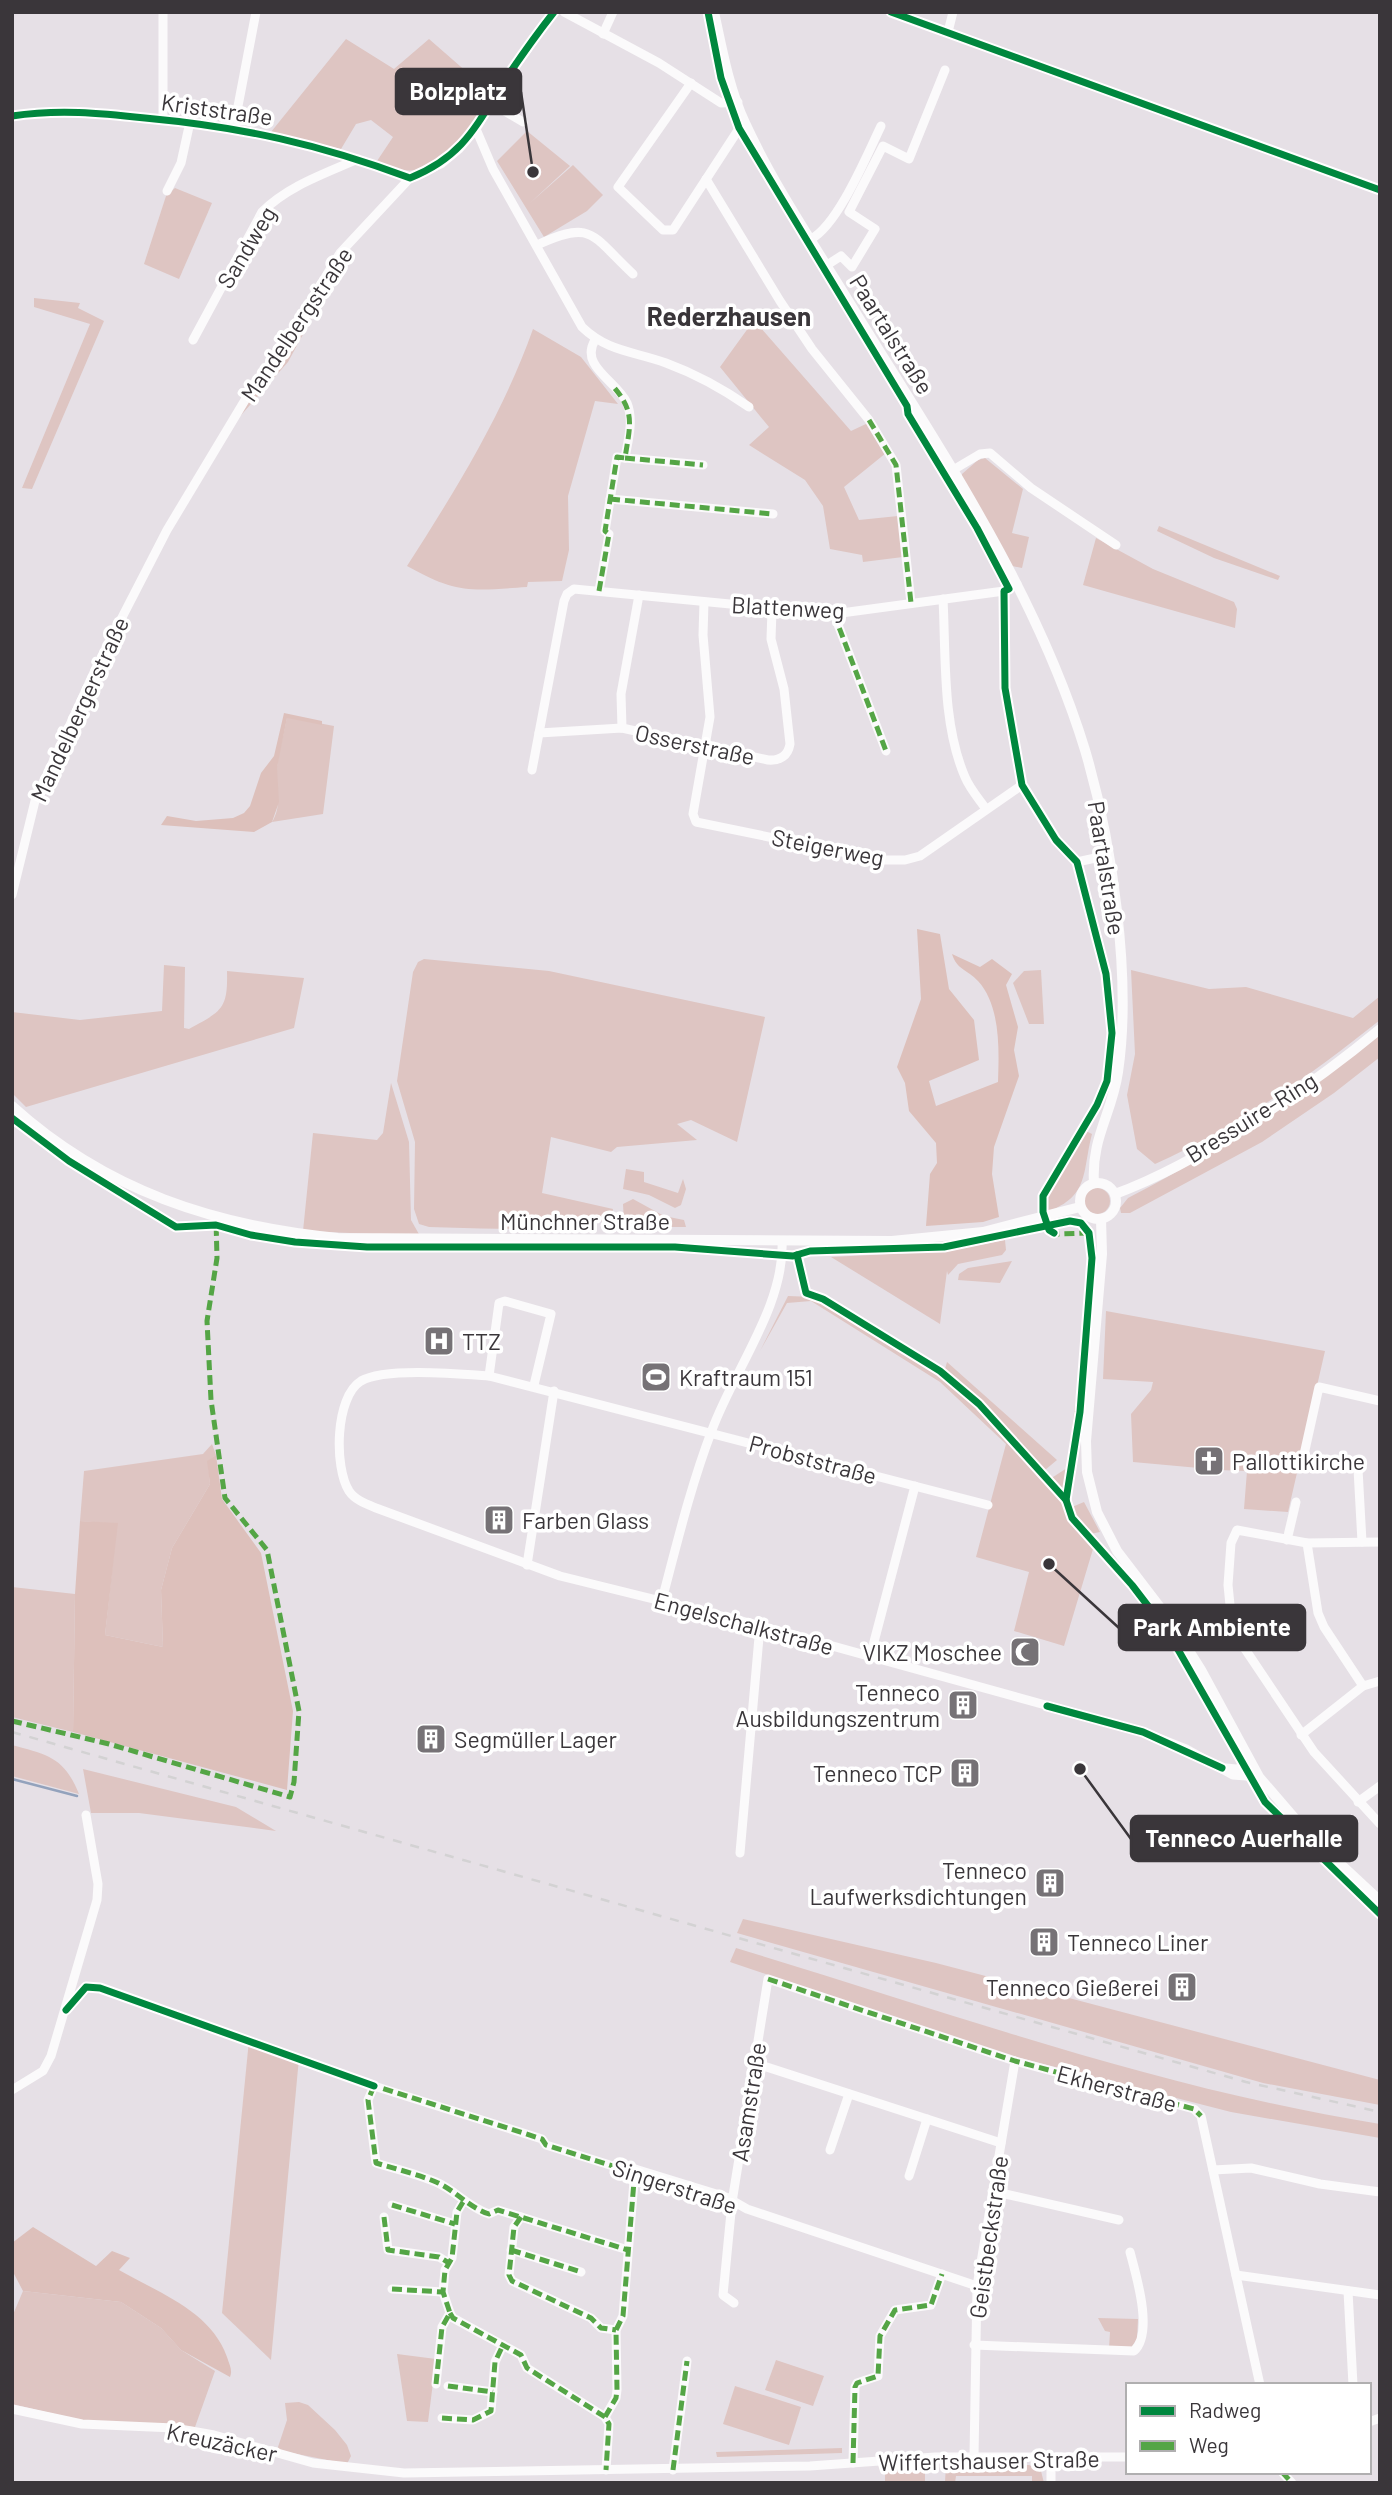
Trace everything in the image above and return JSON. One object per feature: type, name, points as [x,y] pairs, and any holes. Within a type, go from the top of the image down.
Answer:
[{"type":"main road","name":"Paartalstraße","points":[[714,12],[744,121],[811,239],[953,470],[1017,584],[1053,659],[1085,751],[1108,855],[1120,958],[1120,1049],[1114,1095],[1096,1143],[1094,1183]]},
{"type":"main road","name":"Bressuire-Ring","points":[[1115,1194],[1151,1178],[1248,1123],[1303,1087],[1380,1028]]},
{"type":"main road","name":"Münchner Straße","points":[[12,1107],[89,1164],[175,1206],[215,1218],[286,1233],[388,1240],[782,1241]]},
{"type":"main road","points":[[1094,1183],[1107,1185],[1115,1194],[1115,1208],[1101,1219],[1091,1217],[1080,1207],[1081,1194],[1094,1183]]},
{"type":"main road","points":[[782,1241],[935,1238],[984,1232],[1080,1207]]},
{"type":"main road","points":[[1101,1219],[1102,1254],[1086,1441],[1093,1500],[1116,1551],[1175,1629],[1259,1777],[1309,1835],[1380,1901]]},
{"type":"street","points":[[163,12],[163,119]]},
{"type":"street","points":[[234,127],[257,12]]},
{"type":"street","name":"Mandelbergstraße","points":[[167,530],[254,385],[287,340],[340,253],[410,178],[441,164],[476,129],[554,12]]},
{"type":"street","points":[[564,12],[722,103],[738,102]]},
{"type":"street","points":[[603,34],[614,12]]},
{"type":"street","points":[[891,12],[948,32],[953,12]]},
{"type":"street","points":[[827,265],[841,256],[852,267],[874,229],[849,212],[883,146],[909,159],[945,70]]},
{"type":"street","points":[[691,83],[618,187],[669,232],[673,230],[744,121]]},
{"type":"street","points":[[491,103],[523,122]]},
{"type":"street","name":"Kriststraße","points":[[12,116],[50,110],[234,127],[312,144],[410,178]]},
{"type":"street","points":[[167,191],[181,163],[190,122]]},
{"type":"street","points":[[811,239],[821,234],[850,190],[881,126]]},
{"type":"street","points":[[476,129],[492,169],[537,245],[577,321],[595,340],[604,346],[668,363],[722,388],[749,407]]},
{"type":"street","name":"Sandweg","points":[[193,340],[262,212],[276,198],[299,185],[358,159]]},
{"type":"street","points":[[706,179],[785,309],[869,420],[896,465],[911,603]]},
{"type":"street","points":[[537,245],[567,231],[589,233],[632,274]]},
{"type":"street","points":[[595,340],[589,354],[626,401],[629,411],[631,420],[625,458]]},
{"type":"street","points":[[597,366],[604,346]]},
{"type":"street","points":[[953,470],[980,454],[990,453],[1031,488],[1116,545]]},
{"type":"street","points":[[600,591],[610,534],[605,531],[617,457],[703,465]]},
{"type":"street","points":[[610,499],[773,514]]},
{"type":"street","name":"Mandelbergerstraße","points":[[12,895],[35,801],[97,666],[167,530]]},
{"type":"street","name":"Blattenweg","points":[[539,733],[564,601],[567,594],[574,589],[834,614],[1004,591],[1017,584]]},
{"type":"street","points":[[1004,591],[1005,688],[1022,785],[1056,840],[1077,862],[1105,971]]},
{"type":"street","points":[[622,728],[621,694],[639,595]]},
{"type":"street","points":[[943,599],[948,692],[955,748],[966,779],[986,809]]},
{"type":"street","points":[[704,602],[703,635],[710,717],[706,745]]},
{"type":"street","name":"Osserstraße","points":[[539,733],[622,728],[773,760],[782,758],[789,751],[784,689],[771,639],[772,610]]},
{"type":"street","points":[[834,614],[886,751]]},
{"type":"street","points":[[532,770],[539,733]]},
{"type":"street","name":"Steigerweg","points":[[706,745],[693,814],[696,822],[881,860],[905,860],[928,852],[1022,785]]},
{"type":"street","points":[[1077,862],[1108,855]]},
{"type":"street","points":[[662,1600],[711,1432],[776,1293],[782,1241]]},
{"type":"street","points":[[489,1376],[496,1310],[499,1303],[505,1301],[551,1314],[534,1385]]},
{"type":"street","name":"Probststraße","points":[[342,1410],[354,1387],[377,1375],[445,1373],[489,1376],[534,1385],[988,1505]]},
{"type":"street","points":[[1303,1459],[1319,1387],[1380,1401]]},
{"type":"street","points":[[527,1565],[554,1391]]},
{"type":"street","name":"Engelschalkstraße","points":[[342,1410],[340,1467],[348,1489],[355,1498],[394,1516],[560,1576],[760,1626],[1143,1732],[1241,1778],[1259,1777]]},
{"type":"street","points":[[1343,1458],[1358,1469],[1362,1542]]},
{"type":"street","points":[[870,1657],[915,1486]]},
{"type":"street","points":[[1287,1540],[1296,1502]]},
{"type":"street","points":[[1380,1542],[1307,1544],[1240,1530],[1234,1535],[1228,1585],[1233,1625],[1252,1663],[1301,1735],[1380,1824]]},
{"type":"street","points":[[1307,1544],[1318,1613],[1324,1627],[1363,1686]]},
{"type":"street","points":[[740,1853],[760,1626]]},
{"type":"street","points":[[1301,1735],[1363,1686],[1380,1681]]},
{"type":"street","points":[[1222,1768],[1236,1769],[1251,1765]]},
{"type":"street","points":[[1358,1802],[1380,1786]]},
{"type":"street","points":[[12,2090],[43,2071],[51,2056],[97,1900],[98,1884],[86,1815]]},
{"type":"street","name":"Ekherstraße","points":[[768,1979],[1015,2061],[1194,2109],[1201,2116],[1260,2383]]},
{"type":"street","name":"Asamstraße","points":[[734,2303],[723,2295],[732,2202],[768,1979]]},
{"type":"street","name":"Geistbeckstraße","points":[[974,2456],[977,2286],[1015,2061]]},
{"type":"street","points":[[754,2063],[1001,2143]]},
{"type":"street","name":"Singerstraße","points":[[463,2202],[438,2183],[376,2163],[368,2100],[374,2086],[541,2139],[547,2145],[629,2171],[635,2169],[977,2286]]},
{"type":"street","points":[[830,2150],[849,2094]]},
{"type":"street","points":[[909,2176],[927,2119]]},
{"type":"street","points":[[605,2417],[616,2398],[617,2390],[616,2330],[623,2316],[635,2169]]},
{"type":"street","points":[[1213,2170],[1258,2169],[1320,2184],[1380,2192]]},
{"type":"street","points":[[992,2191],[1119,2220]]},
{"type":"street","points":[[606,2470],[609,2424],[605,2417],[527,2368],[521,2355],[450,2313],[443,2292],[455,2224],[463,2202],[489,2214],[498,2210],[628,2250]]},
{"type":"street","points":[[392,2205],[455,2224]]},
{"type":"street","points":[[384,2217],[388,2250],[439,2257],[449,2263]]},
{"type":"street","points":[[521,2217],[514,2227],[509,2275],[512,2281],[591,2318],[601,2328],[616,2330]]},
{"type":"street","points":[[511,2250],[582,2272]]},
{"type":"street","points":[[974,2344],[1134,2351],[1141,2343],[1142,2316],[1130,2252]]},
{"type":"street","points":[[853,2463],[855,2387],[857,2383],[878,2376],[880,2336],[895,2310],[932,2305],[942,2274]]},
{"type":"street","points":[[1236,2275],[1380,2295]]},
{"type":"street","points":[[392,2289],[443,2292]]},
{"type":"street","points":[[1348,2291],[1353,2383]]},
{"type":"street","points":[[436,2384],[442,2327],[450,2313]]},
{"type":"street","points":[[442,2418],[478,2419],[491,2411],[495,2362],[503,2345]]},
{"type":"street","points":[[673,2470],[687,2361]]},
{"type":"street","points":[[448,2386],[493,2392]]},
{"type":"street","name":"Kreuzäcker","points":[[12,2409],[82,2424],[174,2428],[214,2435],[313,2463],[432,2478]]},
{"type":"street","name":"Wiffertshauser Straße","points":[[432,2478],[974,2456],[1126,2457]]},
{"type":"street","points":[[1051,2457],[1051,2483]]},
{"type":"shaded area","points":[[346,39],[394,69],[429,39],[492,94],[456,145],[433,165],[419,170],[400,169],[377,161],[393,137],[371,120],[356,124],[341,149],[271,132]]},
{"type":"shaded area","points":[[527,131],[570,166],[530,203],[573,165],[603,195],[587,211],[544,237],[497,161]]},
{"type":"shaded area","points":[[175,188],[212,203],[179,279],[144,264],[166,196]]},
{"type":"shaded area","points":[[345,257],[288,362],[235,422],[300,328],[326,280]]},
{"type":"shaded area","points":[[34,298],[80,303],[78,308],[104,321],[32,489],[22,488],[90,324],[34,307]]},
{"type":"shaded area","points":[[754,320],[851,431],[868,423],[886,453],[844,487],[859,520],[898,516],[903,557],[863,562],[862,555],[830,549],[823,506],[805,480],[749,445],[769,427],[720,367]]},
{"type":"shaded area","points":[[533,329],[581,357],[618,404],[595,401],[568,496],[569,550],[562,581],[528,582],[527,587],[491,589],[464,588],[439,582],[407,566],[493,422]]},
{"type":"shaded area","points":[[985,458],[1023,489],[1012,533],[1029,537],[1022,568],[1012,566],[962,481],[962,474],[978,460]]},
{"type":"shaded area","points":[[1159,526],[1280,576],[1278,580],[1214,558],[1157,531]]},
{"type":"shaded area","points":[[1096,538],[1153,569],[1234,602],[1237,609],[1235,628],[1083,585]]},
{"type":"shaded area","points":[[284,713],[322,721],[322,725],[287,718],[277,768],[279,802],[272,822],[254,832],[161,825],[167,816],[196,821],[233,818],[244,813],[250,806],[261,773],[274,756]]},
{"type":"shaded area","points":[[287,717],[334,726],[323,814],[272,822],[277,809],[277,767]]},
{"type":"shaded area","points":[[917,929],[940,934],[949,989],[974,1020],[979,1060],[929,1081],[936,1106],[998,1082],[997,1029],[991,1003],[986,991],[960,966],[952,954],[980,967],[992,959],[1012,974],[1006,985],[1018,1027],[1014,1050],[1019,1076],[994,1147],[992,1174],[999,1217],[983,1222],[926,1226],[930,1174],[937,1163],[936,1143],[909,1111],[905,1083],[897,1067],[921,999]]},
{"type":"shaded area","points":[[424,959],[549,971],[765,1017],[737,1142],[691,1120],[677,1124],[697,1140],[617,1147],[611,1152],[551,1137],[542,1193],[613,1209],[610,1222],[587,1221],[505,1229],[429,1227],[419,1224],[414,1209],[415,1142],[397,1081],[413,972],[418,962]]},
{"type":"shaded area","points":[[164,965],[185,967],[184,1028],[189,1029],[209,1018],[221,1007],[226,994],[227,971],[304,978],[294,1028],[26,1107],[12,1093],[12,1012],[80,1020],[162,1011]]},
{"type":"shaded area","points":[[1041,970],[1044,1024],[1029,1024],[1013,983],[1024,971]]},
{"type":"shaded area","points":[[1131,970],[1209,989],[1246,987],[1353,1018],[1380,996],[1380,1020],[1327,1061],[1244,1117],[1155,1164],[1137,1149],[1127,1095],[1135,1054]]},
{"type":"shaded area","points":[[1380,1034],[1380,1057],[1334,1093],[1262,1142],[1130,1213],[1121,1213],[1120,1208],[1128,1198],[1258,1123]]},
{"type":"shaded area","points":[[391,1083],[409,1142],[411,1220],[420,1236],[303,1231],[313,1133],[377,1140],[383,1133]]},
{"type":"shaded area","points":[[1084,1130],[1092,1134],[1082,1181],[1071,1198],[1047,1212],[1046,1192]]},
{"type":"shaded area","points":[[626,1169],[644,1172],[644,1182],[678,1193],[683,1179],[686,1189],[681,1205],[675,1208],[649,1195],[623,1189]]},
{"type":"shaded area","points":[[1097,1188],[1106,1192],[1110,1201],[1106,1210],[1097,1214],[1088,1210],[1084,1201],[1088,1192]]},
{"type":"shaded area","points":[[633,1199],[664,1216],[684,1220],[686,1227],[637,1227],[624,1223],[623,1204]]},
{"type":"shaded area","points":[[1005,1240],[1006,1250],[1002,1255],[958,1264],[948,1275],[947,1271],[940,1324],[831,1257],[949,1251]]},
{"type":"shaded area","points":[[1012,1261],[1000,1283],[958,1280],[959,1274],[968,1268]]},
{"type":"shaded area","points":[[788,1296],[814,1297],[833,1306],[932,1368],[982,1410],[1065,1502],[1065,1513],[1093,1549],[1064,1646],[1014,1631],[1029,1572],[976,1557],[1006,1444],[940,1382],[811,1301],[787,1303],[760,1351]]},
{"type":"shaded area","points":[[1106,1311],[1325,1351],[1288,1512],[1244,1509],[1247,1471],[1219,1470],[1220,1451],[1197,1449],[1196,1455],[1200,1455],[1199,1468],[1133,1462],[1131,1414],[1151,1390],[1153,1382],[1103,1379]]},
{"type":"shaded area","points":[[947,1362],[1057,1460],[1045,1470],[986,1405],[945,1369]]},
{"type":"shaded area","points":[[1076,1397],[1080,1398],[1068,1485],[1063,1492],[1050,1479],[1067,1468]]},
{"type":"shaded area","points":[[212,1444],[216,1455],[208,1461],[210,1484],[172,1548],[161,1590],[163,1647],[105,1635],[117,1524],[80,1521],[84,1471],[203,1454]]},
{"type":"shaded area","points":[[216,1455],[222,1499],[261,1553],[293,1711],[287,1790],[73,1732],[75,1594],[80,1521],[118,1523],[105,1635],[163,1647],[161,1590],[172,1548],[210,1484],[207,1461]]},
{"type":"shaded area","points":[[1084,1502],[1100,1532],[1090,1534],[1076,1519],[1072,1507]]},
{"type":"shaded area","points":[[12,1587],[75,1594],[73,1732],[12,1717]]},
{"type":"shaded area","points":[[12,1745],[53,1759],[67,1772],[79,1794],[12,1776]]},
{"type":"shaded area","points":[[83,1769],[236,1807],[276,1831],[139,1813],[91,1813]]},
{"type":"shaded area","points":[[743,1919],[936,1963],[1380,2080],[1380,2105],[1263,2083],[737,1933]]},
{"type":"shaded area","points":[[736,1948],[1135,2070],[1216,2091],[1380,2124],[1380,2138],[1231,2112],[1004,2054],[730,1962]]},
{"type":"shaded area","points":[[249,2040],[299,2058],[271,2360],[222,2313]]},
{"type":"shaded area","points":[[33,2227],[96,2266],[112,2251],[130,2258],[119,2270],[182,2305],[209,2327],[227,2357],[231,2369],[230,2377],[181,2350],[161,2328],[121,2302],[23,2291],[13,2272],[12,2243]]},
{"type":"shaded area","points":[[23,2291],[121,2302],[161,2328],[181,2350],[215,2371],[195,2427],[80,2420],[12,2404],[12,2317]]},
{"type":"shaded area","points":[[1098,2318],[1138,2319],[1137,2339],[1130,2349],[1109,2348],[1110,2332],[1105,2331]]},
{"type":"shaded area","points":[[397,2354],[436,2359],[428,2422],[407,2421]]},
{"type":"shaded area","points":[[776,2360],[824,2376],[813,2406],[765,2390]]},
{"type":"shaded area","points":[[735,2386],[801,2407],[789,2445],[723,2424]]},
{"type":"shaded area","points":[[299,2402],[308,2405],[347,2445],[351,2456],[347,2464],[277,2450],[287,2420],[285,2403]]},
{"type":"shaded area","points":[[842,2448],[842,2453],[717,2457],[716,2452]]},
{"type":"shaded area","points":[[946,2465],[1029,2465],[1041,2471],[1044,2483],[1032,2483],[1032,2476],[956,2476],[955,2483],[885,2483],[885,2469],[925,2466],[925,2482],[945,2482]]},
{"type":"waterway","points":[[12,1779],[77,1796]]},
{"type":"railway","points":[[12,1732],[1246,2082],[1380,2112]]},
{"type":"marked path","points":[[599,591],[609,534],[605,531],[617,457],[625,458],[629,428],[625,403],[612,385]]},
{"type":"marked path","points":[[869,420],[896,465],[911,603]]},
{"type":"marked path","points":[[625,458],[703,465]]},
{"type":"marked path","points":[[610,499],[773,514]]},
{"type":"marked path","points":[[834,614],[886,751]]},
{"type":"marked path","points":[[12,1721],[109,1744],[290,1797],[294,1782],[299,1711],[267,1550],[225,1498],[211,1400],[207,1321],[217,1258],[216,1220]]},
{"type":"marked path","points":[[1050,1231],[1057,1234],[1089,1233]]},
{"type":"marked path","points":[[768,1979],[1015,2061],[1194,2109],[1201,2116]]},
{"type":"marked path","points":[[369,2084],[542,2139],[546,2145],[629,2171],[635,2169],[623,2316],[616,2330],[617,2390],[616,2398],[605,2417],[609,2424],[606,2470]]},
{"type":"marked path","points":[[374,2086],[368,2100],[376,2163],[436,2182],[489,2214],[498,2210],[628,2250]]},
{"type":"marked path","points":[[436,2384],[442,2327],[450,2313],[443,2292],[445,2270],[452,2258],[457,2212],[463,2202]]},
{"type":"marked path","points":[[392,2205],[455,2224]]},
{"type":"marked path","points":[[384,2217],[388,2250],[439,2257],[449,2263]]},
{"type":"marked path","points":[[521,2217],[514,2227],[509,2275],[512,2281],[591,2318],[601,2328],[616,2330]]},
{"type":"marked path","points":[[511,2250],[581,2272]]},
{"type":"marked path","points":[[853,2463],[855,2387],[857,2383],[878,2376],[880,2336],[895,2310],[931,2305],[942,2274]]},
{"type":"marked path","points":[[392,2289],[443,2292]]},
{"type":"marked path","points":[[450,2313],[453,2318],[521,2355],[527,2368],[605,2417]]},
{"type":"marked path","points":[[442,2418],[473,2420],[491,2411],[495,2362],[503,2345]]},
{"type":"marked path","points":[[673,2470],[687,2361]]},
{"type":"marked path","points":[[448,2386],[493,2392]]},
{"type":"marked path","points":[[1284,2474],[1292,2483]]},
{"type":"cycle path","points":[[12,116],[62,112],[95,113],[215,126],[312,146],[410,178],[443,161],[466,140],[515,65],[554,12]]},
{"type":"cycle path","points":[[708,12],[721,78],[739,128],[907,406],[908,414],[977,528],[1009,589],[1004,591],[1005,688],[1022,785],[1056,840],[1077,862],[1106,974],[1112,1033],[1107,1081],[1097,1105],[1043,1196],[1043,1212],[1049,1230],[1054,1233]]},
{"type":"cycle path","points":[[891,12],[1380,190]]},
{"type":"cycle path","points":[[12,1118],[69,1161],[176,1227],[216,1225],[251,1235],[295,1242],[367,1247],[675,1247],[793,1256],[810,1251],[944,1247],[1070,1221],[1081,1223],[1089,1233],[1092,1258],[1080,1412],[1066,1500],[1072,1518],[1132,1585],[1168,1632],[1265,1802],[1380,1914]]},
{"type":"cycle path","points":[[797,1255],[806,1293],[823,1299],[940,1371],[979,1404],[1066,1500]]},
{"type":"cycle path","points":[[1047,1706],[1143,1732],[1222,1768]]},
{"type":"cycle path","points":[[66,2010],[86,1987],[100,1988],[374,2086]]},
{"type":"place","name":"Bolzplatz","points":[[533,172]]},
{"type":"place","name":"TTZ","points":[[439,1341]]},
{"type":"place","name":"Kraftraum 151","points":[[656,1377]]},
{"type":"place","name":"Pallottikirche","points":[[1209,1461]]},
{"type":"place","name":"Farben Glass","points":[[499,1520]]},
{"type":"place","name":"Park Ambiente","points":[[1049,1564]]},
{"type":"place","name":"VIKZ Moschee","points":[[1025,1652]]},
{"type":"place","name":"Tenneco Ausbildungszentrum","points":[[963,1705]]},
{"type":"place","name":"Segmüller Lager","points":[[431,1739]]},
{"type":"place","name":"Tenneco Auerhalle","points":[[1080,1769]]},
{"type":"place","name":"Tenneco TCP","points":[[965,1773]]},
{"type":"place","name":"Tenneco Laufwerksdichtungen","points":[[1050,1883]]},
{"type":"place","name":"Tenneco Liner","points":[[1044,1942]]},
{"type":"place","name":"Tenneco Gießerei","points":[[1182,1987]]},
{"type":"district","name":"Rederzhausen","points":[[729,315]]}]
